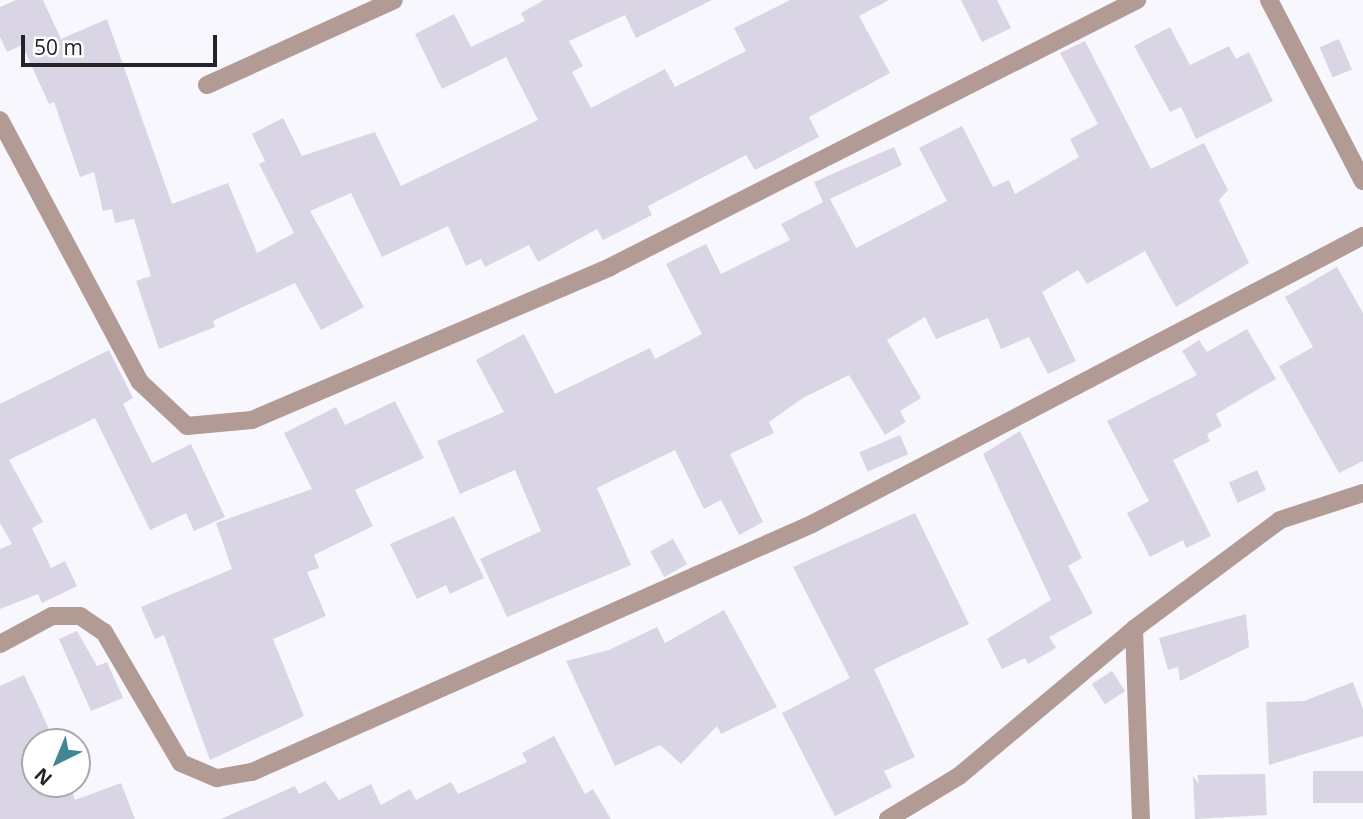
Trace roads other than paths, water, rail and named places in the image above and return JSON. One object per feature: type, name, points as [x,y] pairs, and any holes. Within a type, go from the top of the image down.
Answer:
[{"type":"street","points":[[207,85],[394,0]]},
{"type":"street","points":[[0,120],[140,383],[187,426],[252,420],[610,267],[1137,0]]},
{"type":"street","points":[[1269,0],[1363,181]]},
{"type":"street","points":[[0,644],[52,616],[80,616],[104,632],[181,763],[217,778],[252,772],[812,524],[1363,236]]},
{"type":"street","points":[[888,819],[959,776],[1134,629],[1280,520],[1363,493]]},
{"type":"street","points":[[1134,629],[1141,819]]}]
